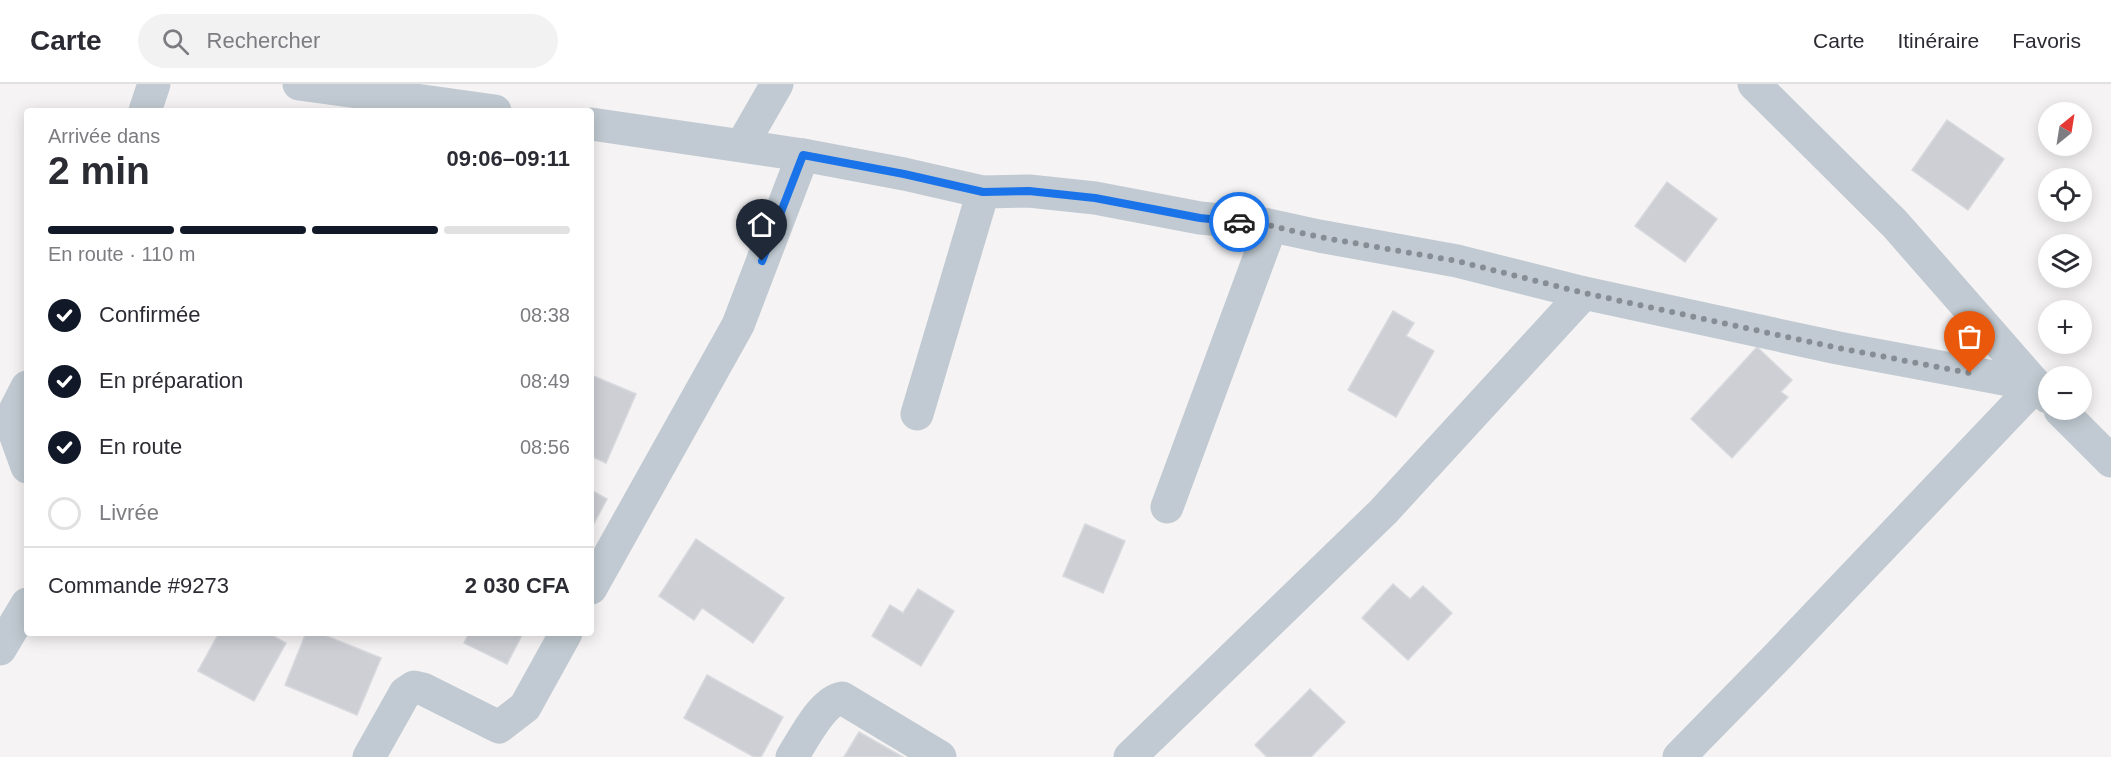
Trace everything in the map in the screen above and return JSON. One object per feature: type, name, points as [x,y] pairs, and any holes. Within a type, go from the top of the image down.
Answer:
[{"type":"street","points":[[146,108],[154,84]]},
{"type":"street","points":[[299,84],[473,108]]},
{"type":"street","points":[[742,145],[777,84]]},
{"type":"street","points":[[1754,84],[1895,224],[2038,387]]},
{"type":"street","points":[[594,124],[803,155],[983,192],[1029,191],[1095,198],[1200,218],[1271,226],[1319,237],[1457,261],[1584,293],[2038,391]]},
{"type":"street","points":[[594,583],[738,325],[803,155]]},
{"type":"street","points":[[916,414],[983,192]]},
{"type":"street","points":[[1167,507],[1271,226]]},
{"type":"street","points":[[1130,757],[1383,513],[1584,293]]},
{"type":"street","points":[[24,393],[10,420],[24,459]]},
{"type":"street","points":[[1679,757],[2038,396]]},
{"type":"street","points":[[2070,420],[2111,461]]},
{"type":"street","points":[[0,649],[24,609]]},
{"type":"street","points":[[369,757],[405,693],[414,687],[423,688],[499,727],[525,707],[564,636]]},
{"type":"street","points":[[792,757],[824,708],[834,699],[842,698],[940,757]]},
{"type":"building","points":[[1947,120],[2004,159],[1968,210],[1912,170]]},
{"type":"building","points":[[1667,182],[1717,219],[1685,262],[1635,226]]},
{"type":"building","points":[[1393,311],[1414,323],[1406,336],[1434,351],[1396,417],[1348,390]]},
{"type":"building","points":[[1757,347],[1792,380],[1781,392],[1788,397],[1732,458],[1691,419]]},
{"type":"building","points":[[594,376],[636,394],[606,463],[594,457]]},
{"type":"building","points":[[594,492],[607,499],[594,523]]},
{"type":"building","points":[[1085,524],[1125,541],[1103,593],[1063,576]]},
{"type":"building","points":[[696,539],[784,598],[753,643],[702,608],[694,620],[659,596]]},
{"type":"building","points":[[1393,584],[1410,599],[1423,586],[1452,613],[1408,660],[1362,618]]},
{"type":"building","points":[[918,589],[954,611],[921,666],[872,636],[890,605],[903,613]]},
{"type":"building","points":[[217,636],[273,636],[286,643],[254,701],[198,671]]},
{"type":"building","points":[[305,636],[326,636],[381,658],[357,715],[285,685]]},
{"type":"building","points":[[468,636],[521,636],[507,664],[464,643]]},
{"type":"building","points":[[707,675],[783,717],[761,757],[754,757],[684,718]]},
{"type":"building","points":[[1310,689],[1345,722],[1311,757],[1267,757],[1255,745]]},
{"type":"building","points":[[859,732],[903,757],[844,757]]},
{"type":"way so far","points":[[1239,222],[1264,224],[1319,237],[1457,261],[1584,293],[1838,348],[1970,373]]},
{"type":"route","points":[[762,261],[803,155],[983,192],[1029,191],[1095,198],[1200,218],[1239,222]]}]
